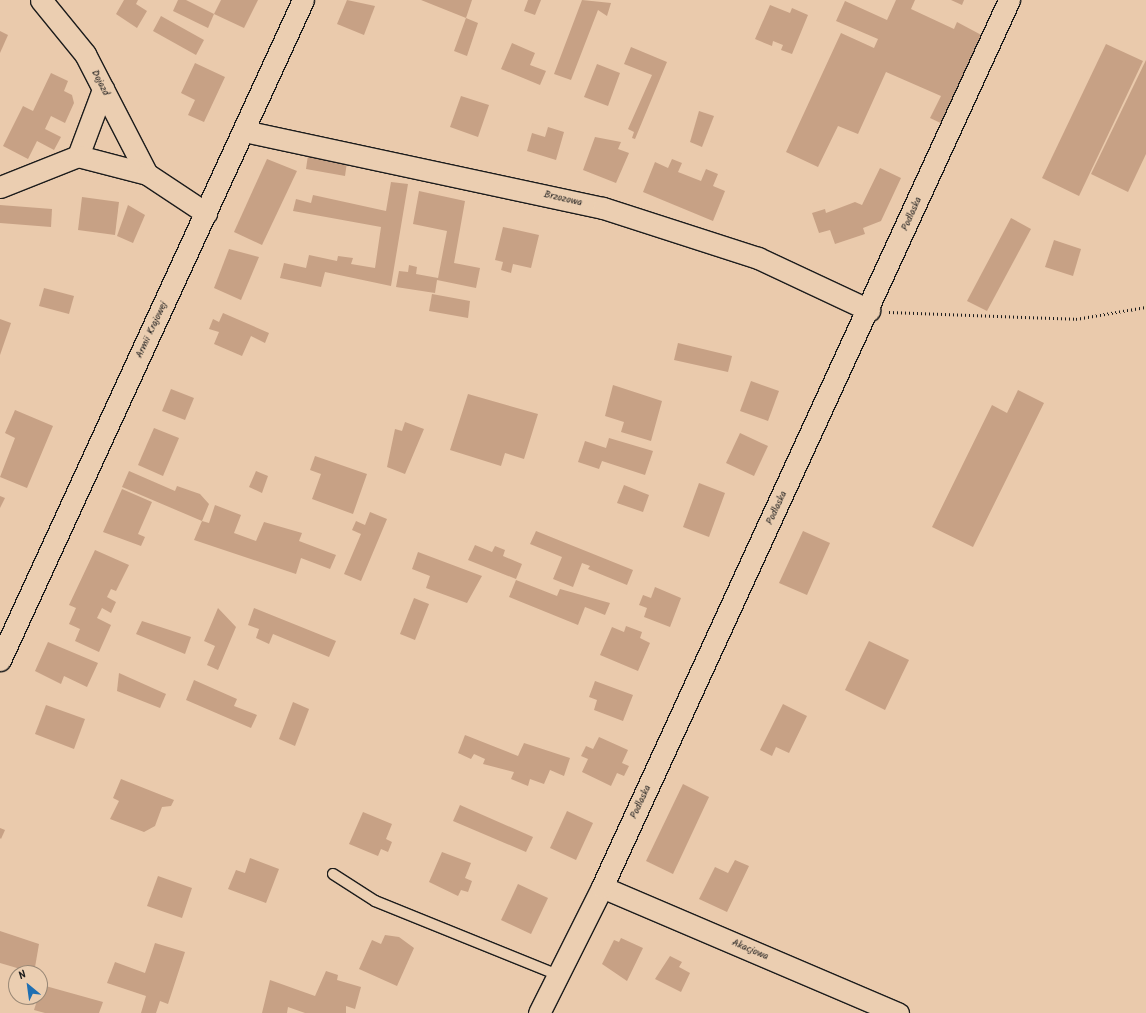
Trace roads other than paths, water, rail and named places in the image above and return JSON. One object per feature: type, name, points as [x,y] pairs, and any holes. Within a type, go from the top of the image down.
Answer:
[{"type":"street","name":"Dojazd","points":[[41,0],[85,54],[147,174]]},
{"type":"street","name":"Armii Krajowej","points":[[0,660],[303,0]]},
{"type":"street","name":"Podlaska","points":[[539,1013],[556,974],[602,887],[869,310],[1009,0]]},
{"type":"street","points":[[0,187],[78,156],[103,89]]},
{"type":"street","name":"Brzozowa","points":[[244,131],[603,208],[758,258],[869,310]]},
{"type":"street","name":"Dojazd","points":[[78,156],[147,174],[206,213]]},
{"type":"street","name":"Akacjowa","points":[[602,887],[898,1013]]},
{"type":"lane","points":[[332,874],[375,901],[556,974]]}]
